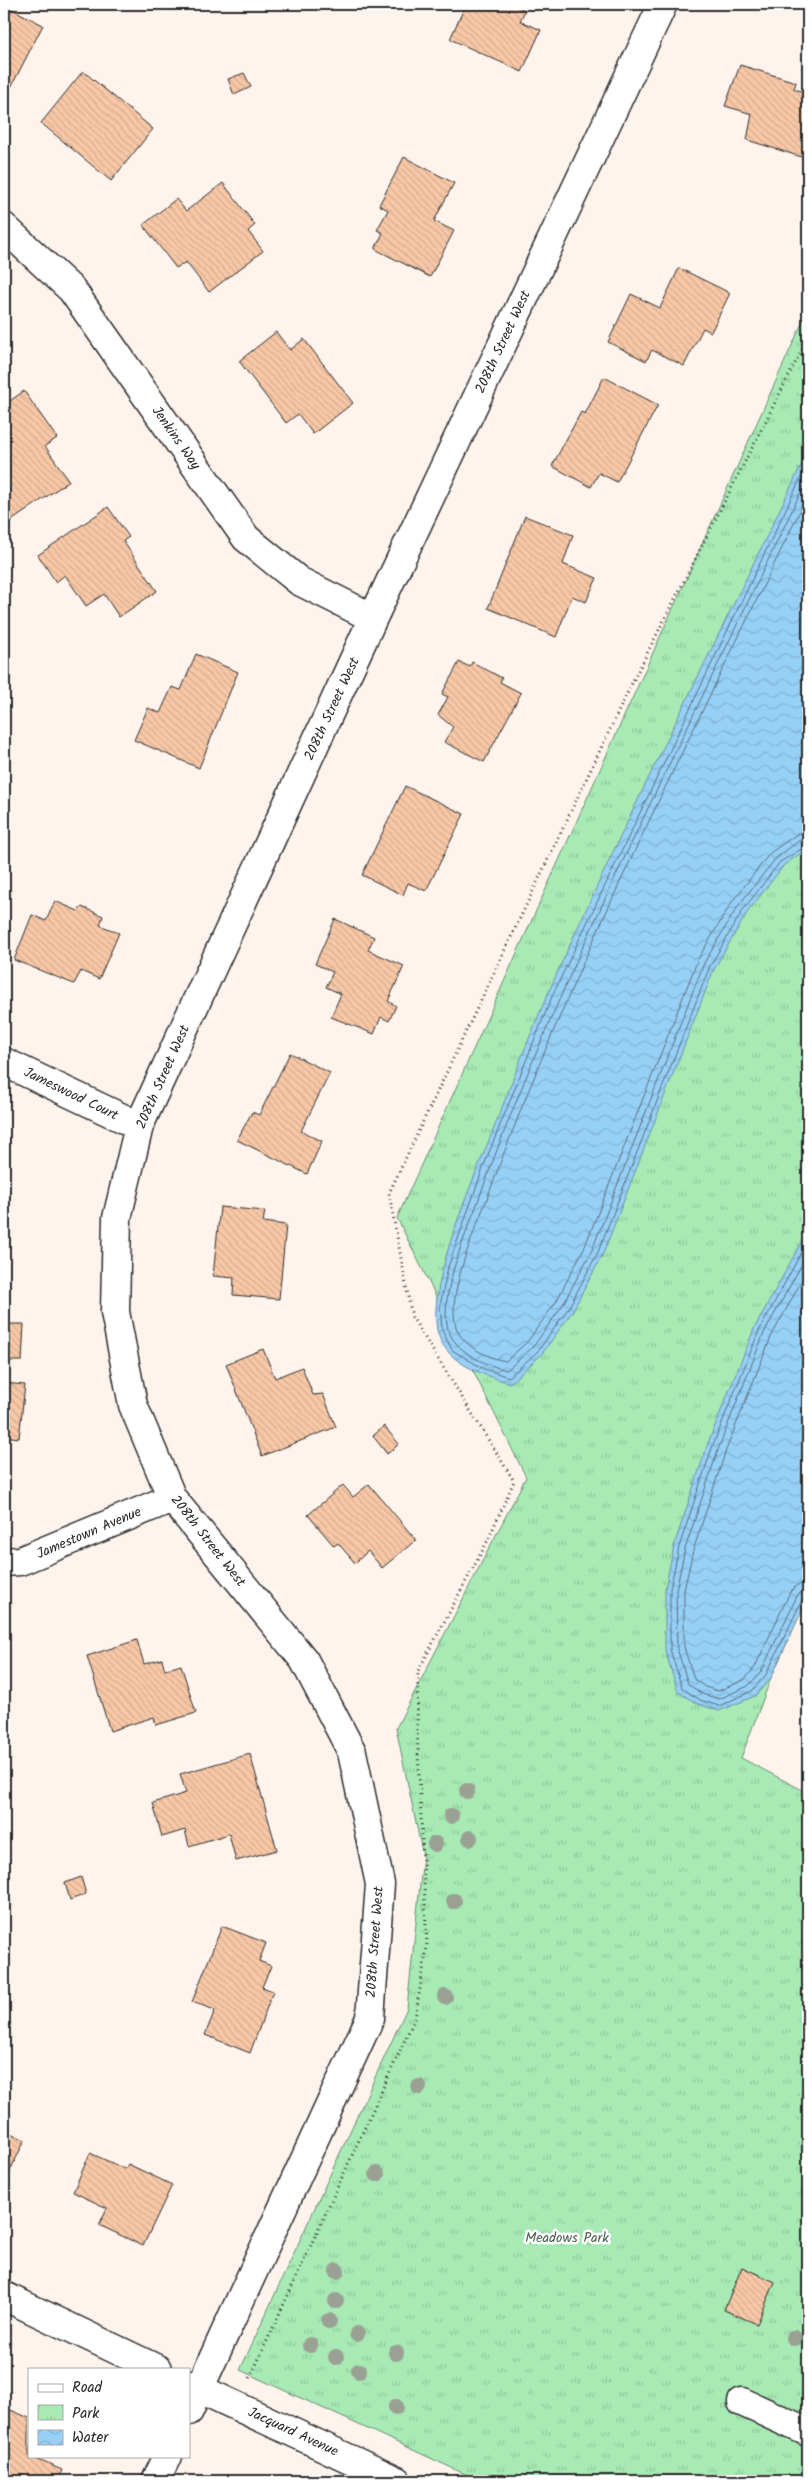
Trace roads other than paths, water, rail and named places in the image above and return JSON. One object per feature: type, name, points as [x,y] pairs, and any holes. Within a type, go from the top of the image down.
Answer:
[{"type":"street","name":"208th Street West","points":[[192,2394],[370,2018],[380,1884],[352,1752],[304,1660],[172,1498],[133,1405],[114,1312],[117,1218],[139,1126],[373,618],[663,4]]},
{"type":"street","name":"Jenkins Way","points":[[4,227],[72,290],[246,538],[300,581],[373,618]]},
{"type":"street","name":"Jameswood Court","points":[[4,1062],[139,1126]]},
{"type":"street","name":"Jamestown Avenue","points":[[4,1562],[20,1561],[172,1498]]},
{"type":"street","points":[[4,2296],[155,2368]]},
{"type":"street","name":"Jacquard Avenue","points":[[192,2394],[237,2406],[397,2481]]},
{"type":"street","points":[[742,2402],[808,2432]]},
{"type":"street","points":[[156,2481],[167,2458]]},
{"type":"water","points":[[808,451],[808,848],[784,865],[747,913],[714,969],[603,1254],[572,1312],[541,1355],[510,1383],[465,1366],[447,1351],[437,1330],[436,1310],[439,1285],[455,1229],[549,991],[644,788]]},
{"type":"water","points":[[808,1230],[808,1597],[771,1678],[755,1696],[719,1711],[698,1704],[678,1692],[665,1650],[665,1589],[674,1546],[708,1443],[754,1329]]},
{"type":"park label","name":"Meadows Park","points":[[567,2238]]}]
